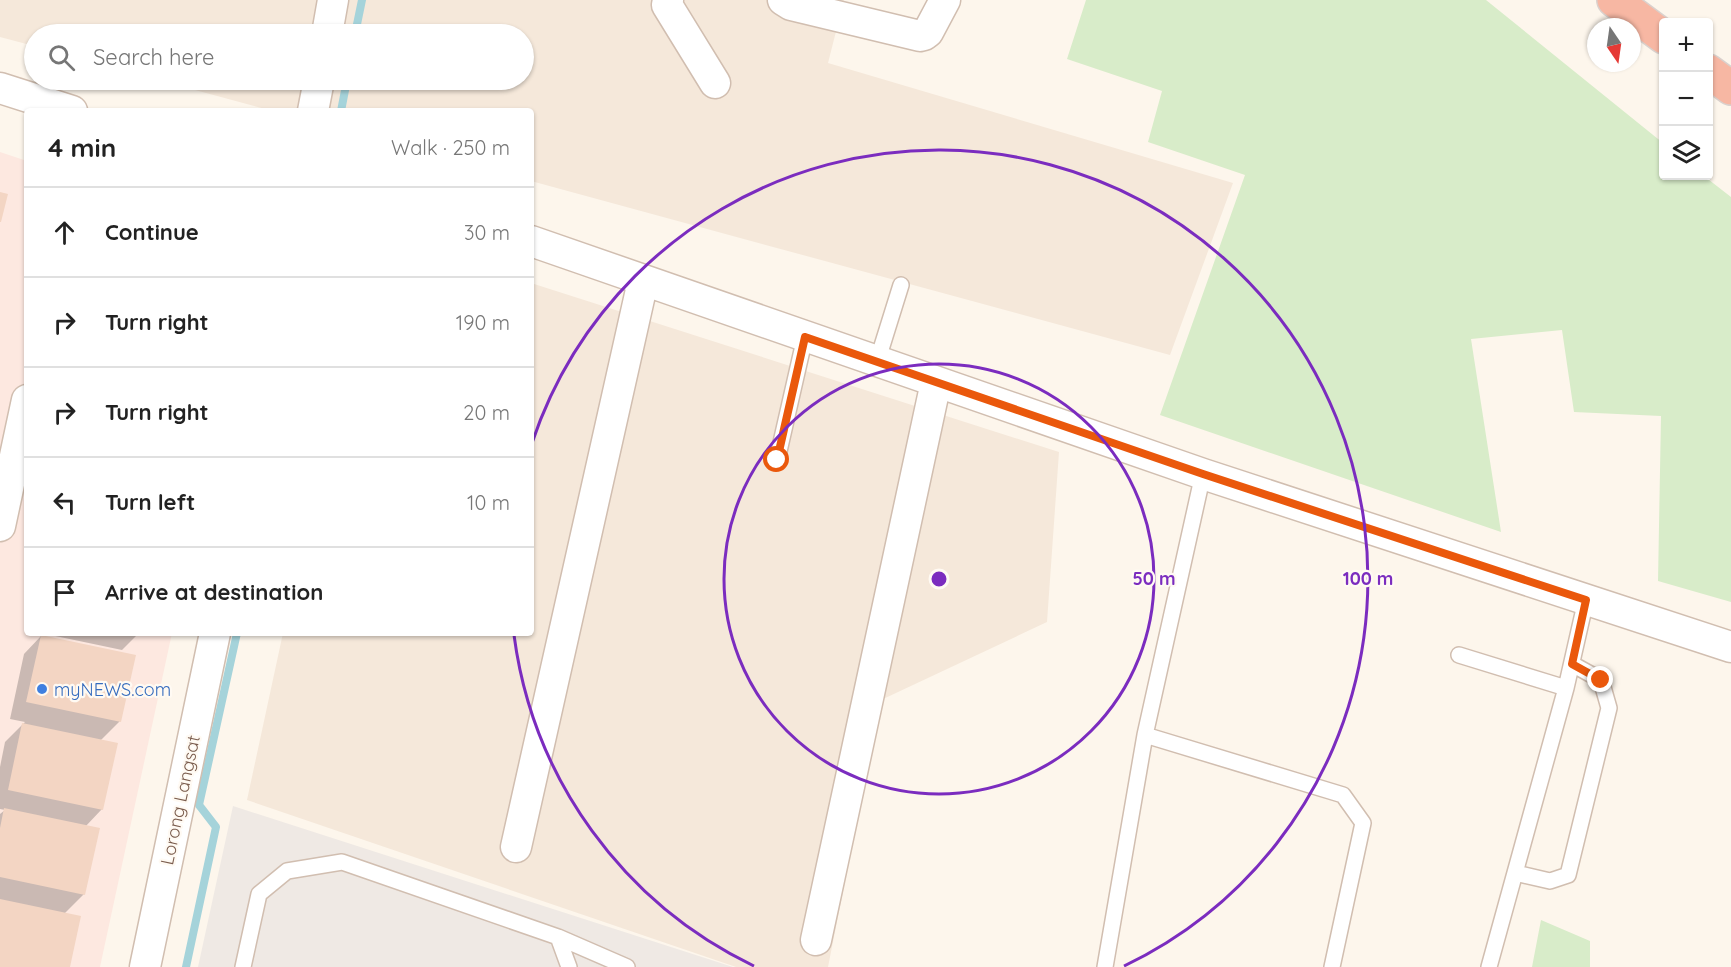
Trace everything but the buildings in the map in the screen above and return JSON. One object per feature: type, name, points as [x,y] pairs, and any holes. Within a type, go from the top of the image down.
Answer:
[{"type":"highway","points":[[1614,0],[1659,33]]},
{"type":"highway","points":[[1709,72],[1731,88]]},
{"type":"street","points":[[329,24],[333,0]]},
{"type":"street","points":[[668,0],[667,5],[715,83]]},
{"type":"street","points":[[783,0],[791,5],[920,36],[928,32],[945,0]]},
{"type":"street","points":[[0,88],[63,108]]},
{"type":"street","points":[[314,108],[317,90]]},
{"type":"street","points":[[534,243],[1203,474],[1731,647]]},
{"type":"street","points":[[516,847],[643,281]]},
{"type":"street","points":[[816,940],[936,382]]},
{"type":"street","points":[[0,526],[18,488],[24,429]]},
{"type":"street","name":"Lorong Langsat","points":[[145,967],[214,636]]},
{"type":"lane","points":[[877,362],[901,285]]},
{"type":"lane","points":[[777,460],[805,337]]},
{"type":"lane","points":[[1105,967],[1145,735],[1203,474]]},
{"type":"lane","points":[[1489,967],[1566,688],[1586,600]]},
{"type":"lane","points":[[1459,655],[1566,688]]},
{"type":"lane","points":[[1515,873],[1550,881],[1568,875],[1610,708],[1601,680],[1572,664]]},
{"type":"lane","points":[[1145,735],[1343,795],[1363,823],[1332,967]]},
{"type":"lane","points":[[243,967],[259,894],[286,871],[342,862],[558,937],[627,967]]},
{"type":"lane","points":[[558,937],[569,967]]},
{"type":"shaded area","points":[[0,0],[844,0],[828,63],[1233,183],[1170,355],[534,182],[534,108],[262,108],[195,90],[534,90],[534,24],[24,24],[24,43],[0,37]]},
{"type":"shaded area","points":[[0,152],[24,160],[24,636],[171,636],[100,967],[0,967]]},
{"type":"shaded area","points":[[534,284],[1059,452],[1047,622],[881,700],[828,967],[736,967],[247,800],[282,636],[534,636]]},
{"type":"shaded area","points":[[233,806],[733,967],[198,967]]},
{"type":"green space","points":[[1086,0],[1486,0],[1659,140],[1659,180],[1709,180],[1731,197],[1731,602],[1658,581],[1661,416],[1574,412],[1562,330],[1471,339],[1501,532],[1160,415],[1245,175],[1148,142],[1162,91],[1067,59]]},
{"type":"green space","points":[[1541,920],[1590,941],[1590,967],[1532,967]]},
{"type":"waterway","points":[[357,24],[362,0]]},
{"type":"waterway","points":[[342,108],[345,90]]},
{"type":"waterway","points":[[186,967],[216,827],[199,805],[236,636]]},
{"type":"place","name":"myNEWS.com","points":[[42,689]]},
{"type":"route","points":[[777,460],[805,337],[1203,474],[1586,600],[1572,664],[1601,680]]}]
